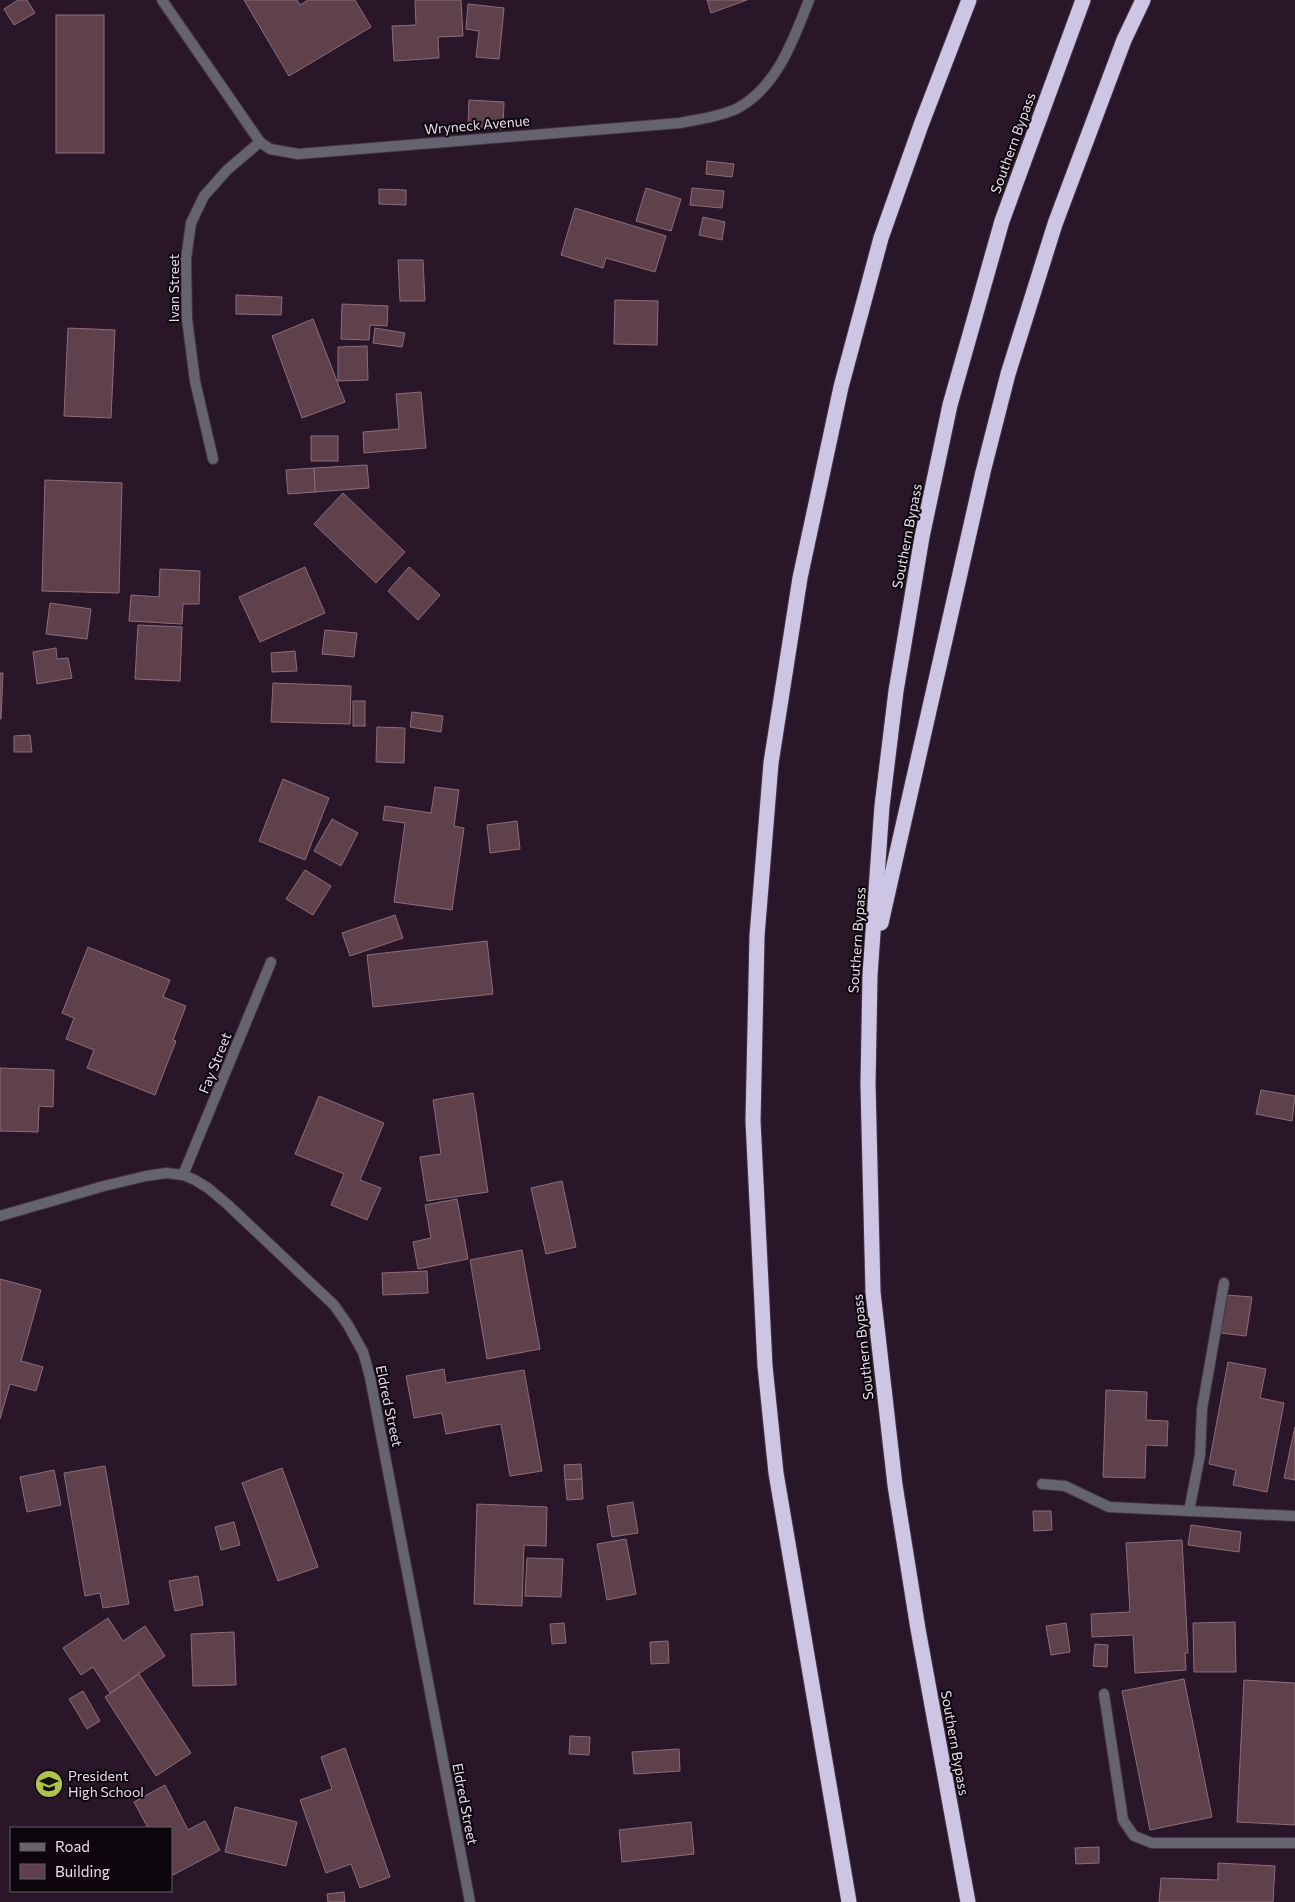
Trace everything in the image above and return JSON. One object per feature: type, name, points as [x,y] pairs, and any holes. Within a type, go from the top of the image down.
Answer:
[{"type":"highway","name":"Southern Bypass","points":[[968,1902],[918,1629],[895,1485],[874,1301],[868,1084],[870,975],[882,806],[896,691],[922,537],[950,405],[1002,221],[1083,0]]},
{"type":"highway","points":[[870,975],[983,472],[1008,374],[1055,224],[1124,40],[1142,0]]},
{"type":"highway","points":[[849,1902],[776,1474],[766,1366],[753,1121],[757,936],[771,762],[800,578],[841,387],[881,238],[967,3]]},
{"type":"street","points":[[162,0],[260,142]]},
{"type":"street","name":"Wryneck Avenue","points":[[260,142],[270,149],[298,154],[671,124],[708,118],[736,109],[757,95],[779,66],[797,31],[809,0]]},
{"type":"street","name":"Ivan Street","points":[[213,459],[195,380],[187,319],[186,259],[191,223],[204,196],[227,170],[260,142]]},
{"type":"street","name":"Fay Street","points":[[183,1175],[271,962]]},
{"type":"street","name":"Eldred Street","points":[[0,1216],[146,1176],[166,1173],[183,1175],[208,1188],[227,1204],[334,1305],[348,1325],[363,1352],[380,1427],[470,1902]]},
{"type":"street","points":[[1189,1511],[1200,1455],[1202,1409],[1224,1283]]},
{"type":"street","points":[[1042,1484],[1065,1486],[1110,1507],[1295,1516]]},
{"type":"street","points":[[1104,1694],[1123,1820],[1134,1836],[1152,1843],[1295,1843]]},
{"type":"building","points":[[18,0],[27,0],[35,13],[14,25],[4,9]]},
{"type":"building","points":[[244,0],[297,0],[300,5],[308,0],[355,0],[371,27],[289,76]]},
{"type":"building","points":[[415,0],[461,0],[463,36],[438,37],[439,58],[394,61],[392,26],[416,25]]},
{"type":"building","points":[[707,0],[747,0],[711,13]]},
{"type":"building","points":[[468,4],[504,8],[499,59],[476,57],[479,31],[466,29]]},
{"type":"building","points":[[56,15],[104,15],[104,153],[56,153]]},
{"type":"building","points":[[469,100],[504,102],[503,129],[468,127]]},
{"type":"building","points":[[707,161],[734,164],[732,177],[706,174]]},
{"type":"building","points":[[646,188],[681,199],[671,231],[636,221]]},
{"type":"building","points":[[692,188],[724,191],[722,208],[690,205]]},
{"type":"building","points":[[379,189],[406,190],[406,205],[379,204]]},
{"type":"building","points":[[575,208],[666,236],[655,272],[606,258],[603,268],[561,255]]},
{"type":"building","points":[[703,217],[725,222],[722,240],[699,235]]},
{"type":"building","points":[[398,260],[423,260],[425,301],[400,301]]},
{"type":"building","points":[[236,295],[282,297],[281,315],[236,314]]},
{"type":"building","points":[[615,300],[658,301],[657,345],[614,344]]},
{"type":"building","points":[[342,304],[388,306],[387,326],[370,325],[369,340],[341,339]]},
{"type":"building","points":[[313,319],[345,402],[302,418],[272,336]]},
{"type":"building","points":[[68,328],[115,330],[111,418],[64,416]]},
{"type":"building","points":[[375,328],[405,333],[402,347],[373,343]]},
{"type":"building","points":[[367,346],[368,380],[338,381],[338,347]]},
{"type":"building","points":[[421,392],[426,448],[364,453],[363,432],[399,429],[396,394]]},
{"type":"building","points":[[311,436],[338,436],[338,461],[311,461]]},
{"type":"building","points":[[367,465],[369,488],[315,492],[314,468]]},
{"type":"building","points":[[314,468],[315,492],[288,494],[286,470]]},
{"type":"building","points":[[45,480],[122,483],[119,593],[42,591]]},
{"type":"building","points":[[343,493],[405,552],[376,583],[314,524]]},
{"type":"building","points":[[305,567],[325,613],[260,642],[239,597]]},
{"type":"building","points":[[409,567],[440,595],[418,620],[388,591]]},
{"type":"building","points":[[160,569],[200,571],[199,604],[183,604],[182,624],[129,621],[131,595],[159,597]]},
{"type":"building","points":[[50,603],[91,609],[87,639],[46,634]]},
{"type":"building","points":[[138,625],[182,627],[180,681],[135,679]]},
{"type":"building","points":[[325,630],[357,633],[354,657],[322,654]]},
{"type":"building","points":[[56,648],[57,659],[68,658],[72,678],[37,684],[33,652]]},
{"type":"building","points":[[295,651],[297,671],[272,672],[271,653]]},
{"type":"building","points":[[0,673],[3,673],[1,719],[0,719]]},
{"type":"building","points":[[273,683],[351,686],[350,724],[271,722]]},
{"type":"building","points":[[353,701],[365,701],[365,726],[353,726]]},
{"type":"building","points":[[412,712],[443,716],[441,732],[410,727]]},
{"type":"building","points":[[377,727],[405,728],[404,763],[376,762]]},
{"type":"building","points":[[30,735],[32,752],[14,752],[14,736]]},
{"type":"building","points":[[283,779],[329,798],[305,860],[259,841]]},
{"type":"building","points":[[435,787],[459,790],[454,826],[464,828],[452,910],[394,902],[405,823],[383,820],[385,806],[431,813]]},
{"type":"building","points":[[332,819],[358,833],[341,866],[314,851]]},
{"type":"building","points":[[517,821],[520,849],[490,853],[487,825]]},
{"type":"building","points":[[305,870],[331,886],[313,915],[286,899]]},
{"type":"building","points":[[395,915],[403,938],[350,956],[342,933]]},
{"type":"building","points":[[487,941],[493,994],[373,1007],[367,955]]},
{"type":"building","points":[[88,947],[170,980],[163,997],[186,1006],[173,1040],[176,1041],[155,1095],[87,1068],[94,1050],[66,1039],[74,1018],[62,1013]]},
{"type":"building","points":[[0,1068],[54,1070],[53,1107],[39,1106],[38,1132],[0,1131]]},
{"type":"building","points":[[1261,1090],[1295,1096],[1292,1121],[1256,1114]]},
{"type":"building","points":[[473,1093],[488,1192],[427,1201],[420,1157],[441,1154],[433,1100]]},
{"type":"building","points":[[319,1096],[384,1123],[360,1180],[381,1188],[367,1220],[331,1205],[344,1174],[295,1154]]},
{"type":"building","points":[[562,1181],[576,1247],[546,1254],[531,1188]]},
{"type":"building","points":[[457,1199],[468,1259],[418,1269],[413,1242],[431,1238],[425,1205]]},
{"type":"building","points":[[522,1250],[540,1349],[487,1359],[470,1260]]},
{"type":"building","points":[[427,1271],[428,1293],[383,1295],[382,1273]]},
{"type":"building","points":[[0,1279],[41,1290],[21,1361],[43,1367],[36,1391],[10,1384],[0,1419]]},
{"type":"building","points":[[1226,1295],[1252,1297],[1246,1336],[1221,1333]]},
{"type":"building","points":[[1228,1362],[1266,1369],[1260,1398],[1284,1403],[1267,1492],[1233,1485],[1236,1470],[1209,1464]]},
{"type":"building","points":[[444,1369],[446,1383],[524,1370],[542,1471],[510,1476],[501,1424],[446,1434],[442,1413],[414,1418],[406,1376]]},
{"type":"building","points":[[1106,1390],[1147,1392],[1146,1420],[1168,1421],[1167,1446],[1146,1445],[1145,1478],[1103,1477]]},
{"type":"building","points":[[1295,1427],[1295,1480],[1284,1478]]},
{"type":"building","points":[[581,1464],[582,1479],[565,1480],[564,1465]]},
{"type":"building","points":[[105,1466],[129,1604],[103,1608],[100,1593],[85,1596],[64,1473]]},
{"type":"building","points":[[282,1468],[318,1567],[278,1581],[242,1483]]},
{"type":"building","points":[[54,1470],[61,1505],[27,1512],[20,1477]]},
{"type":"building","points":[[582,1479],[583,1499],[567,1500],[565,1480]]},
{"type":"building","points":[[633,1502],[638,1533],[612,1537],[607,1506]]},
{"type":"building","points":[[477,1504],[547,1507],[546,1546],[524,1545],[522,1606],[474,1604]]},
{"type":"building","points":[[1033,1511],[1051,1511],[1052,1530],[1034,1531]]},
{"type":"building","points":[[234,1522],[240,1545],[221,1550],[215,1527]]},
{"type":"building","points":[[1191,1525],[1241,1532],[1239,1552],[1188,1545]]},
{"type":"building","points":[[626,1539],[636,1594],[607,1600],[597,1544]]},
{"type":"building","points":[[1182,1540],[1188,1653],[1185,1653],[1186,1670],[1135,1673],[1133,1635],[1092,1637],[1091,1614],[1130,1612],[1126,1543]]},
{"type":"building","points":[[527,1558],[563,1559],[561,1597],[525,1596]]},
{"type":"building","points":[[198,1576],[203,1605],[175,1611],[169,1581]]},
{"type":"building","points":[[108,1618],[123,1641],[145,1626],[165,1656],[110,1693],[93,1667],[81,1675],[63,1648]]},
{"type":"building","points":[[1235,1622],[1236,1672],[1194,1672],[1193,1623]]},
{"type":"building","points":[[564,1623],[566,1643],[552,1644],[550,1624]]},
{"type":"building","points":[[1066,1623],[1070,1652],[1051,1655],[1046,1626]]},
{"type":"building","points":[[234,1632],[236,1685],[193,1686],[191,1634]]},
{"type":"building","points":[[668,1641],[669,1663],[651,1664],[650,1642]]},
{"type":"building","points":[[1095,1644],[1108,1645],[1107,1667],[1093,1666]]},
{"type":"building","points":[[139,1674],[191,1753],[156,1776],[105,1697]]},
{"type":"building","points":[[1184,1679],[1212,1817],[1150,1830],[1122,1691]]},
{"type":"building","points":[[1244,1680],[1295,1683],[1295,1825],[1237,1822]]},
{"type":"building","points":[[83,1691],[100,1721],[87,1729],[69,1699]]},
{"type":"building","points":[[570,1736],[590,1737],[589,1755],[569,1754]]},
{"type":"building","points":[[345,1748],[390,1877],[360,1888],[351,1864],[326,1873],[300,1800],[332,1789],[321,1757]]},
{"type":"building","points":[[679,1749],[680,1771],[634,1774],[632,1752]]},
{"type":"building","points":[[165,1785],[188,1830],[205,1821],[220,1850],[173,1875],[172,1827],[147,1827],[134,1802]]},
{"type":"building","points":[[235,1807],[297,1822],[286,1866],[225,1852]]},
{"type":"building","points":[[691,1822],[694,1854],[622,1862],[619,1830]]},
{"type":"building","points":[[1099,1847],[1099,1863],[1076,1864],[1075,1848]]},
{"type":"building","points":[[1218,1863],[1275,1866],[1273,1902],[1159,1902],[1161,1878],[1218,1880]]},
{"type":"building","points":[[344,1892],[345,1902],[328,1902],[327,1894]]},
{"type":"place","name":"President High School","points":[[49,1784]]}]
